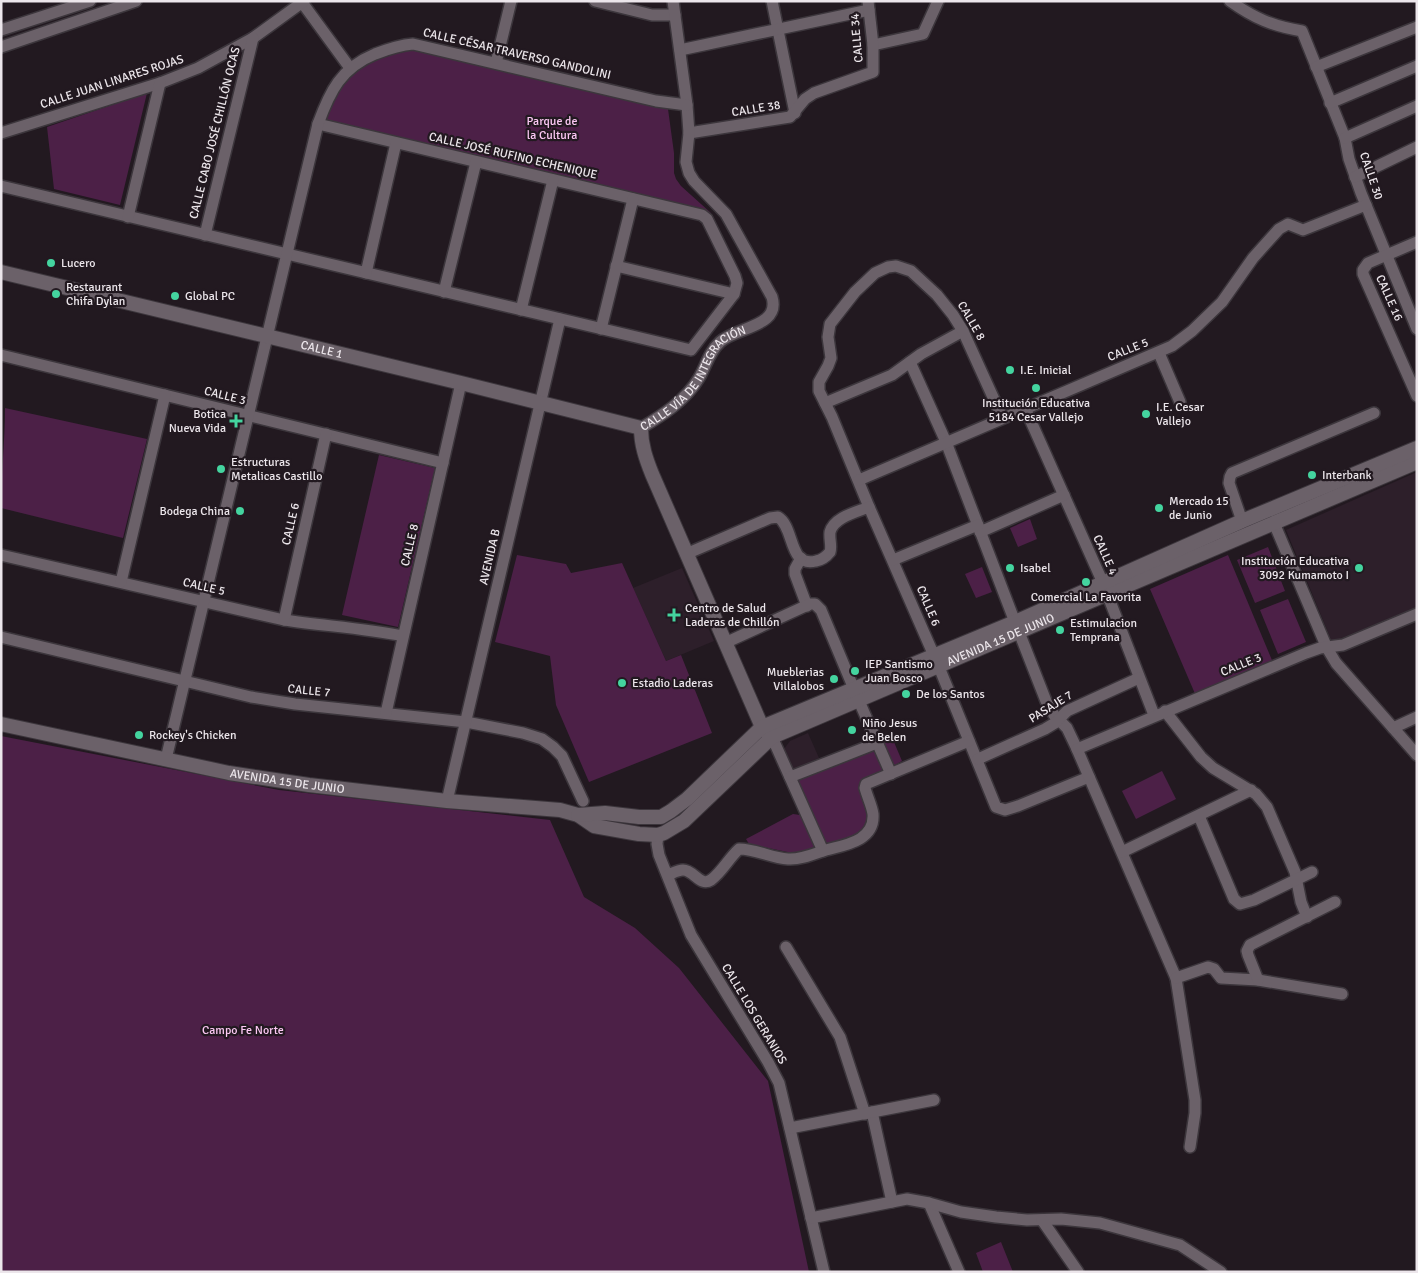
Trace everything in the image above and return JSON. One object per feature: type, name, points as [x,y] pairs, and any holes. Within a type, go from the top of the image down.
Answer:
[{"type":"street","points":[[1,30],[90,1]]},
{"type":"street","points":[[1,46],[136,1]]},
{"type":"street","points":[[496,63],[511,1]]},
{"type":"street","points":[[595,1],[652,14],[675,15]]},
{"type":"street","name":"CALLE VÍA DE INTEGRACIÓN","points":[[673,1],[689,133],[686,162],[689,173],[730,220],[772,296],[774,309],[770,316],[763,321],[721,340],[712,351],[699,379],[688,393],[668,410],[641,428],[641,440],[646,458],[686,554],[762,728],[772,737],[823,851]]},
{"type":"street","points":[[772,1],[795,113]]},
{"type":"street","points":[[873,45],[923,34],[938,1]]},
{"type":"street","name":"CALLE 30","points":[[1230,1],[1251,16],[1282,28],[1302,31],[1344,138],[1366,206],[1417,329]]},
{"type":"street","points":[[303,2],[350,68]]},
{"type":"street","name":"CALLE JUAN LINARES ROJAS","points":[[1,134],[160,83],[214,60],[253,38],[303,2]]},
{"type":"street","points":[[680,50],[778,30],[868,6]]},
{"type":"street","name":"CALLE 34","points":[[868,6],[873,45],[873,72]]},
{"type":"street","points":[[1316,67],[1417,27]]},
{"type":"street","name":"CALLE CABO JOSÉ CHILLÓN OCAS","points":[[205,235],[253,38]]},
{"type":"street","name":"CALLE CÉSAR TRAVERSO GANDOLINI","points":[[166,759],[318,124],[337,82],[350,68],[384,50],[413,44],[656,101],[686,105]]},
{"type":"street","points":[[1330,103],[1417,66]]},
{"type":"street","name":"CALLE 38","points":[[689,133],[790,117],[805,99],[814,93],[873,72]]},
{"type":"street","points":[[128,216],[160,83]]},
{"type":"street","points":[[1344,138],[1416,107]]},
{"type":"street","name":"CALLE JOSÉ RUFINO ECHENIQUE","points":[[318,124],[702,215],[706,219],[738,283],[734,294]]},
{"type":"street","points":[[366,273],[396,143]]},
{"type":"street","points":[[1355,176],[1417,147]]},
{"type":"street","points":[[444,292],[476,162]]},
{"type":"street","points":[[521,310],[553,180]]},
{"type":"street","points":[[1,186],[691,350],[734,294],[616,266]]},
{"type":"street","points":[[601,329],[633,199]]},
{"type":"street","name":"CALLE 5","points":[[859,480],[1172,346],[1214,310],[1228,294],[1253,258],[1282,226],[1292,224],[1304,230],[1366,206]]},
{"type":"street","points":[[1385,255],[1417,242]]},
{"type":"street","name":"CALLE 16","points":[[1385,255],[1365,266],[1364,274],[1417,396]]},
{"type":"street","name":"CALLE 6","points":[[888,267],[875,273],[866,281],[841,308],[830,324],[828,337],[831,358],[818,386],[819,391],[978,759],[996,807],[1002,810],[1018,806],[1089,777]]},
{"type":"street","name":"CALLE 8","points":[[888,267],[903,267],[911,271],[937,295],[953,315],[963,331],[1002,418]]},
{"type":"street","name":"CALLE 1","points":[[1,272],[461,382],[641,428]]},
{"type":"street","name":"AVENIDA B","points":[[447,801],[560,319]]},
{"type":"street","points":[[825,403],[892,375],[944,340],[963,331]]},
{"type":"street","points":[[1159,353],[1180,402]]},
{"type":"street","name":"CALLE 3","points":[[1,355],[443,463]]},
{"type":"street","points":[[910,362],[946,442],[1046,700],[1058,720],[1067,728],[1077,749],[1176,978],[1195,1100],[1190,1147]]},
{"type":"street","name":"CALLE 8","points":[[386,713],[461,382]]},
{"type":"street","points":[[121,582],[165,395]]},
{"type":"street","name":"CALLE 4","points":[[1025,408],[1105,589],[1139,678],[1160,713],[1201,757],[1212,768],[1251,790],[1267,807],[1297,880],[1299,895],[1307,917]]},
{"type":"street","points":[[1242,521],[1230,483],[1232,473],[1374,413]]},
{"type":"street","name":"CALLE 6","points":[[284,620],[326,434]]},
{"type":"street","name":"AVENIDA 15 DE JUNIO","points":[[1105,589],[1242,521],[1417,448]]},
{"type":"street","name":"AVENIDA 15 DE JUNIO","points":[[578,815],[605,813],[656,818],[666,815],[687,799],[762,728],[857,695],[1105,589],[1274,523],[1417,462]]},
{"type":"street","points":[[893,560],[1064,496]]},
{"type":"street","points":[[686,554],[770,518],[778,517],[783,522],[795,550],[801,558],[808,562],[822,560],[827,556],[831,548],[830,532],[836,523],[851,514],[869,507]]},
{"type":"street","points":[[1274,523],[1336,663],[1417,755]]},
{"type":"street","name":"CALLE 5","points":[[1,554],[284,620],[369,629],[403,636]]},
{"type":"street","points":[[801,558],[795,569],[795,574],[807,606]]},
{"type":"street","points":[[725,642],[815,604],[821,610],[891,774]]},
{"type":"street","name":"CALLE 3","points":[[1077,749],[1306,653],[1343,645],[1417,614]]},
{"type":"street","name":"CALLE 7","points":[[1,637],[251,697],[295,704],[466,722],[523,733],[542,739],[554,747],[562,756],[583,801]]},
{"type":"street","name":"PASAJE 7","points":[[978,759],[1044,730],[1067,711],[1139,678]]},
{"type":"street","name":"AVENIDA 15 DE JUNIO","points":[[1,724],[229,773],[309,785],[447,801],[560,810],[578,815],[594,826],[605,829],[658,835],[684,821],[772,737],[857,695]]},
{"type":"street","points":[[1393,728],[1417,717]]},
{"type":"street","points":[[668,875],[686,870],[705,882],[711,880],[739,849],[748,849],[788,859],[860,840],[870,832],[873,814],[865,788],[866,784],[970,741]]},
{"type":"street","points":[[790,778],[878,743]]},
{"type":"street","points":[[1122,852],[1251,790]]},
{"type":"street","points":[[1198,816],[1237,902],[1248,903],[1312,872]]},
{"type":"street","name":"CALLE LOS GERANIOS","points":[[658,835],[659,854],[691,935],[779,1083],[824,1272]]},
{"type":"street","points":[[1258,980],[1247,951],[1250,945],[1335,902]]},
{"type":"street","points":[[786,947],[840,1037],[869,1113],[892,1202]]},
{"type":"street","points":[[1176,978],[1208,967],[1214,969],[1217,975],[1222,978],[1258,980],[1342,994]]},
{"type":"street","points":[[790,1128],[934,1100]]},
{"type":"street","points":[[811,1218],[906,1199],[970,1213],[1027,1220],[1061,1219],[1100,1223],[1180,1245],[1221,1272]]},
{"type":"street","points":[[929,1203],[959,1272]]},
{"type":"street","points":[[1042,1220],[1078,1272]]},
{"type":"shaded area","name":"Institución Educativa 3092 Kumamoto I","points":[[1417,472],[1417,607],[1332,642],[1286,530]]},
{"type":"shaded area","name":"Centro de Salud Laderas de Chillón","points":[[682,568],[714,641],[666,661],[633,588]]},
{"type":"shaded area","points":[[808,733],[819,758],[794,770],[784,749],[790,741]]},
{"type":"green space","name":"Parque de la Cultura","points":[[419,49],[668,109],[676,179],[681,186],[711,213],[328,121],[326,118],[329,107],[340,86],[355,70],[392,52]]},
{"type":"green space","points":[[147,93],[120,205],[54,189],[47,127]]},
{"type":"green space","points":[[5,408],[147,439],[123,538],[1,508]]},
{"type":"green space","points":[[379,455],[435,468],[398,627],[342,615]]},
{"type":"green space","points":[[1030,519],[1037,539],[1018,547],[1010,528]]},
{"type":"green space","points":[[1268,547],[1285,591],[1255,603],[1237,560]]},
{"type":"green space","name":"Estadio Laderas","points":[[517,555],[566,564],[571,573],[622,563],[666,661],[681,655],[712,733],[589,782],[556,705],[550,656],[495,642]]},
{"type":"green space","points":[[1228,555],[1274,665],[1196,696],[1150,589]]},
{"type":"green space","points":[[982,567],[992,592],[976,598],[965,574]]},
{"type":"green space","points":[[1288,599],[1306,642],[1278,654],[1260,610]]},
{"type":"green space","points":[[891,735],[902,761],[893,766],[881,740]]},
{"type":"green space","name":"Campo Fe Norte","points":[[1,736],[279,790],[550,820],[584,897],[635,928],[679,968],[768,1081],[809,1272],[1,1272]]},
{"type":"green space","points":[[874,749],[884,774],[860,783],[871,814],[864,835],[826,846],[796,782],[797,778]]},
{"type":"green space","points":[[1162,771],[1176,799],[1136,819],[1122,791]]},
{"type":"green space","points":[[793,814],[800,815],[816,848],[802,855],[749,844],[746,839]]},
{"type":"green space","points":[[1001,1242],[1013,1272],[983,1272],[976,1253]]},
{"type":"place","name":"Lucero","points":[[51,263]]},
{"type":"place","name":"Restaurant Chifa Dylan","points":[[56,294]]},
{"type":"place","name":"Global PC","points":[[175,296]]},
{"type":"place","name":"I.E. Inicial","points":[[1010,370]]},
{"type":"place","name":"Institución Educativa 5184 Cesar Vallejo","points":[[1036,388]]},
{"type":"place","name":"I.E. Cesar Vallejo","points":[[1146,414]]},
{"type":"place","name":"Botica Nueva Vida","points":[[236,421]]},
{"type":"place","name":"Estructuras Metalicas Castillo","points":[[221,469]]},
{"type":"place","name":"Interbank","points":[[1312,475]]},
{"type":"place","name":"Mercado 15 de Junio","points":[[1159,508]]},
{"type":"place","name":"Bodega China","points":[[240,511]]},
{"type":"place","name":"Isabel","points":[[1010,568]]},
{"type":"place","name":"Institución Educativa 3092 Kumamoto I","points":[[1359,568]]},
{"type":"place","name":"Comercial La Favorita","points":[[1086,582]]},
{"type":"place","name":"Centro de Salud Laderas de Chillón","points":[[674,615]]},
{"type":"place","name":"Estimulacion Temprana","points":[[1060,630]]},
{"type":"place","name":"IEP Santismo Juan Bosco","points":[[855,671]]},
{"type":"place","name":"Mueblerias Villalobos","points":[[834,679]]},
{"type":"place","name":"Estadio Laderas","points":[[622,683]]},
{"type":"place","name":"De los Santos","points":[[906,694]]},
{"type":"place","name":"Niño Jesus de Belen","points":[[852,730]]},
{"type":"place","name":"Rockey's Chicken","points":[[139,735]]}]
